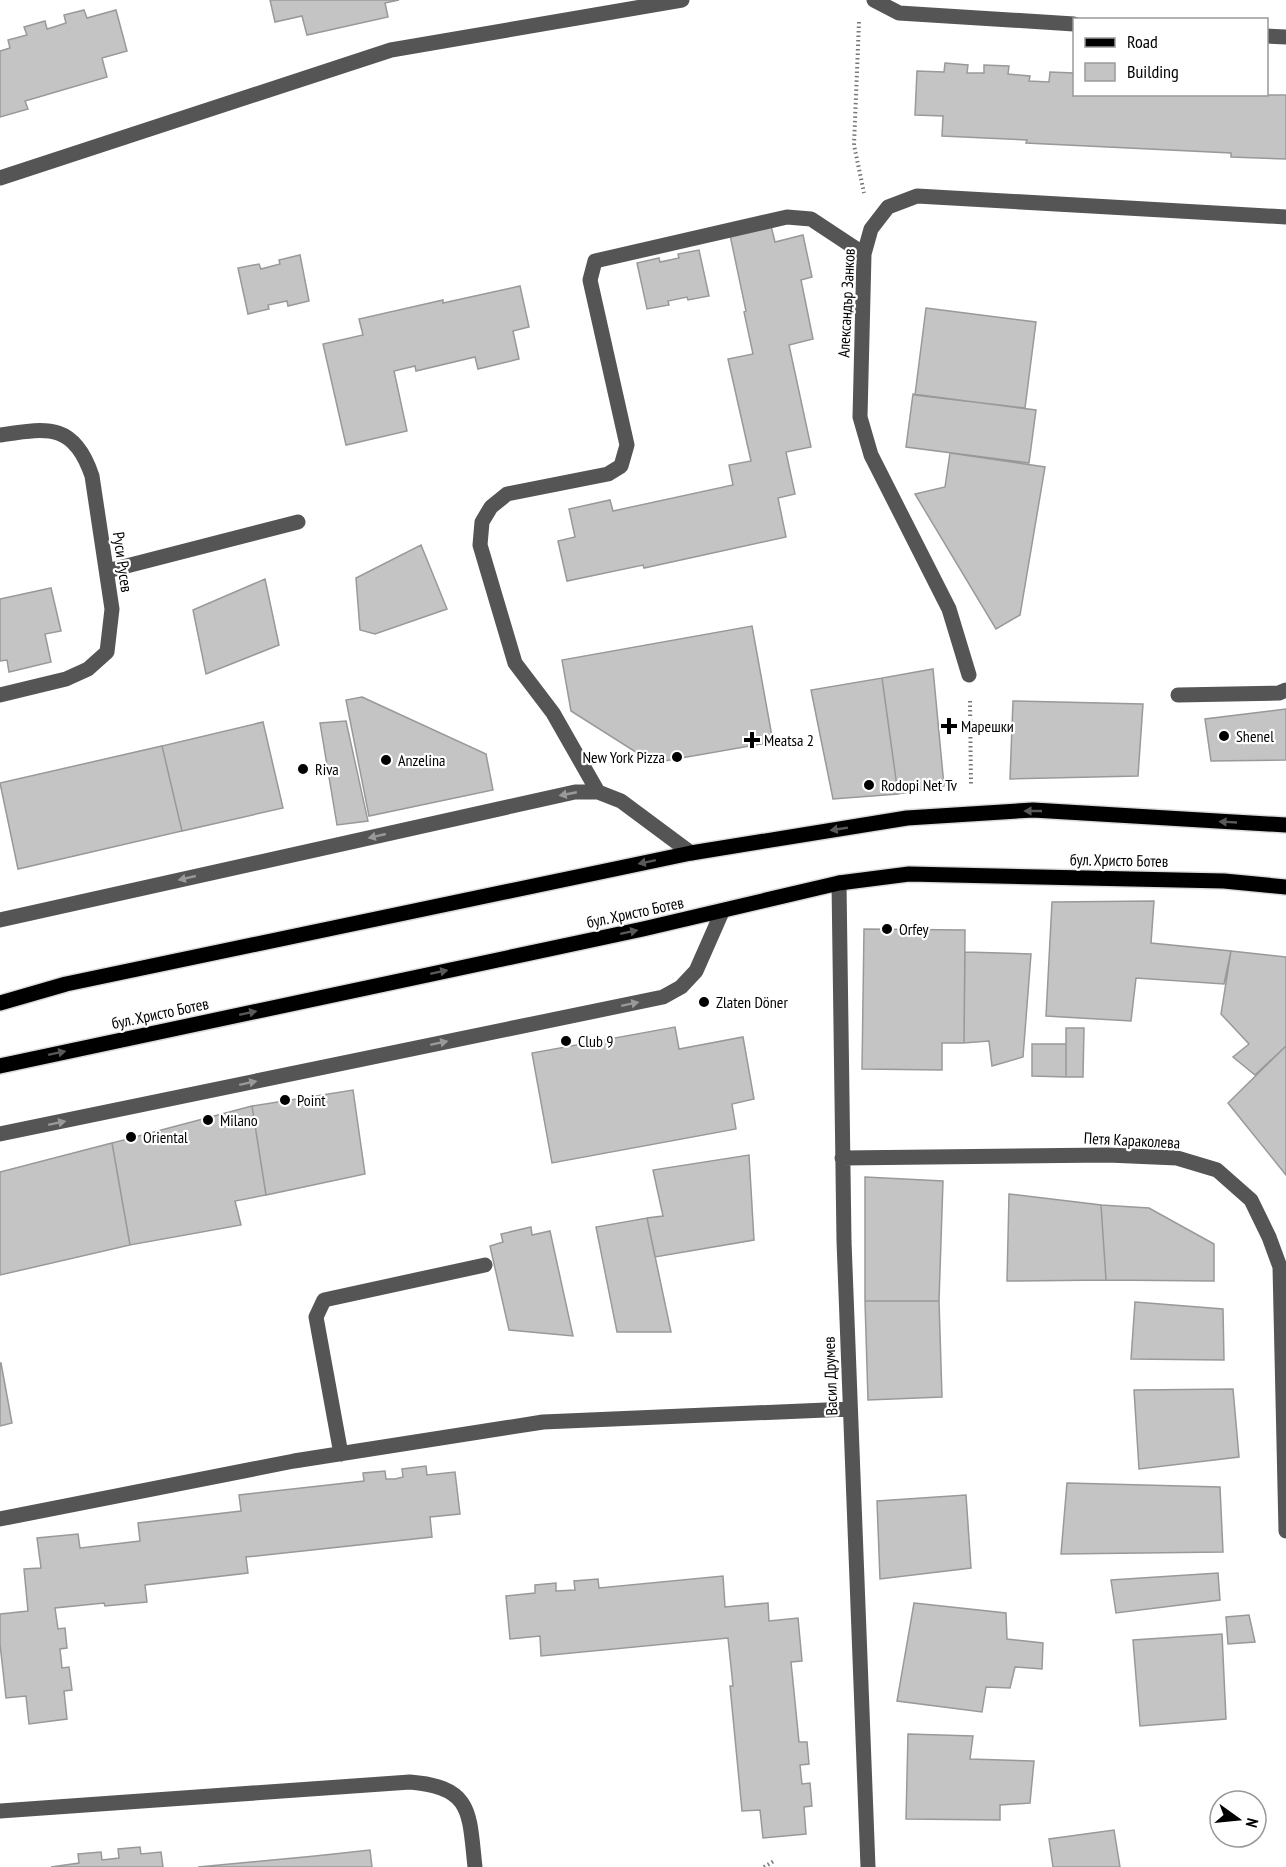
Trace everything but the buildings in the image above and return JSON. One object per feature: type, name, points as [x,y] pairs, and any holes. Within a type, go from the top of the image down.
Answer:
[{"type":"main road","points":[[0,1003],[66,984],[691,853],[908,818],[1033,810],[1286,825]]},
{"type":"main road","name":"бул. Христо Ботев","points":[[0,1066],[722,912],[839,883],[909,874],[1224,881],[1286,887]]},
{"type":"street","points":[[0,178],[391,50],[682,0]]},
{"type":"street","points":[[874,0],[899,13],[1073,24]]},
{"type":"street","points":[[1268,36],[1286,37]]},
{"type":"street","name":"Александър Занков","points":[[969,675],[949,609],[871,455],[860,417],[864,254],[872,229],[888,207],[917,196],[1286,217]]},
{"type":"street","points":[[598,792],[553,713],[515,663],[480,545],[482,522],[491,507],[507,494],[608,474],[621,466],[627,445],[590,280],[595,261],[787,217],[811,219],[864,254]]},
{"type":"street","name":"Руси Русев","points":[[0,435],[42,429],[61,434],[77,445],[87,460],[92,476],[112,609],[107,652],[88,669],[66,680],[0,695]]},
{"type":"street","points":[[107,571],[298,522]]},
{"type":"street","points":[[1178,695],[1279,693],[1286,690]]},
{"type":"street","points":[[0,920],[575,792],[598,792],[621,801],[691,853]]},
{"type":"street","name":"Васил Друмев","points":[[839,883],[842,1158],[849,1409],[868,1867]]},
{"type":"street","points":[[0,1134],[663,997],[681,987],[696,971],[722,912]]},
{"type":"street","name":"Петя Караколева","points":[[842,1158],[1131,1156],[1176,1158],[1217,1170],[1251,1200],[1269,1237],[1280,1267],[1286,1531]]},
{"type":"street","points":[[341,1454],[316,1317],[324,1300],[485,1265]]},
{"type":"street","points":[[0,1519],[294,1461],[543,1422],[849,1409]]},
{"type":"street","points":[[0,1811],[410,1782],[431,1784],[448,1789],[462,1802],[470,1822],[475,1867]]},
{"type":"path","points":[[860,11],[854,145],[872,229]]},
{"type":"path","points":[[969,675],[971,814]]},
{"type":"path","points":[[764,1867],[774,1861]]},
{"type":"place","name":"Марешки","points":[[949,726]]},
{"type":"place","name":"Shenel","points":[[1224,736]]},
{"type":"place","name":"Meatsa 2","points":[[752,740]]},
{"type":"place","name":"New York Pizza","points":[[677,757]]},
{"type":"place","name":"Anzelina","points":[[386,760]]},
{"type":"place","name":"Riva","points":[[303,769]]},
{"type":"place","name":"Rodopi Net Tv","points":[[869,785]]},
{"type":"place","name":"Orfey","points":[[887,929]]},
{"type":"place","name":"Zlaten Döner","points":[[704,1002]]},
{"type":"place","name":"Club 9","points":[[566,1041]]},
{"type":"place","name":"Point","points":[[285,1100]]},
{"type":"place","name":"Milano","points":[[208,1120]]},
{"type":"place","name":"Oriental","points":[[131,1137]]}]
